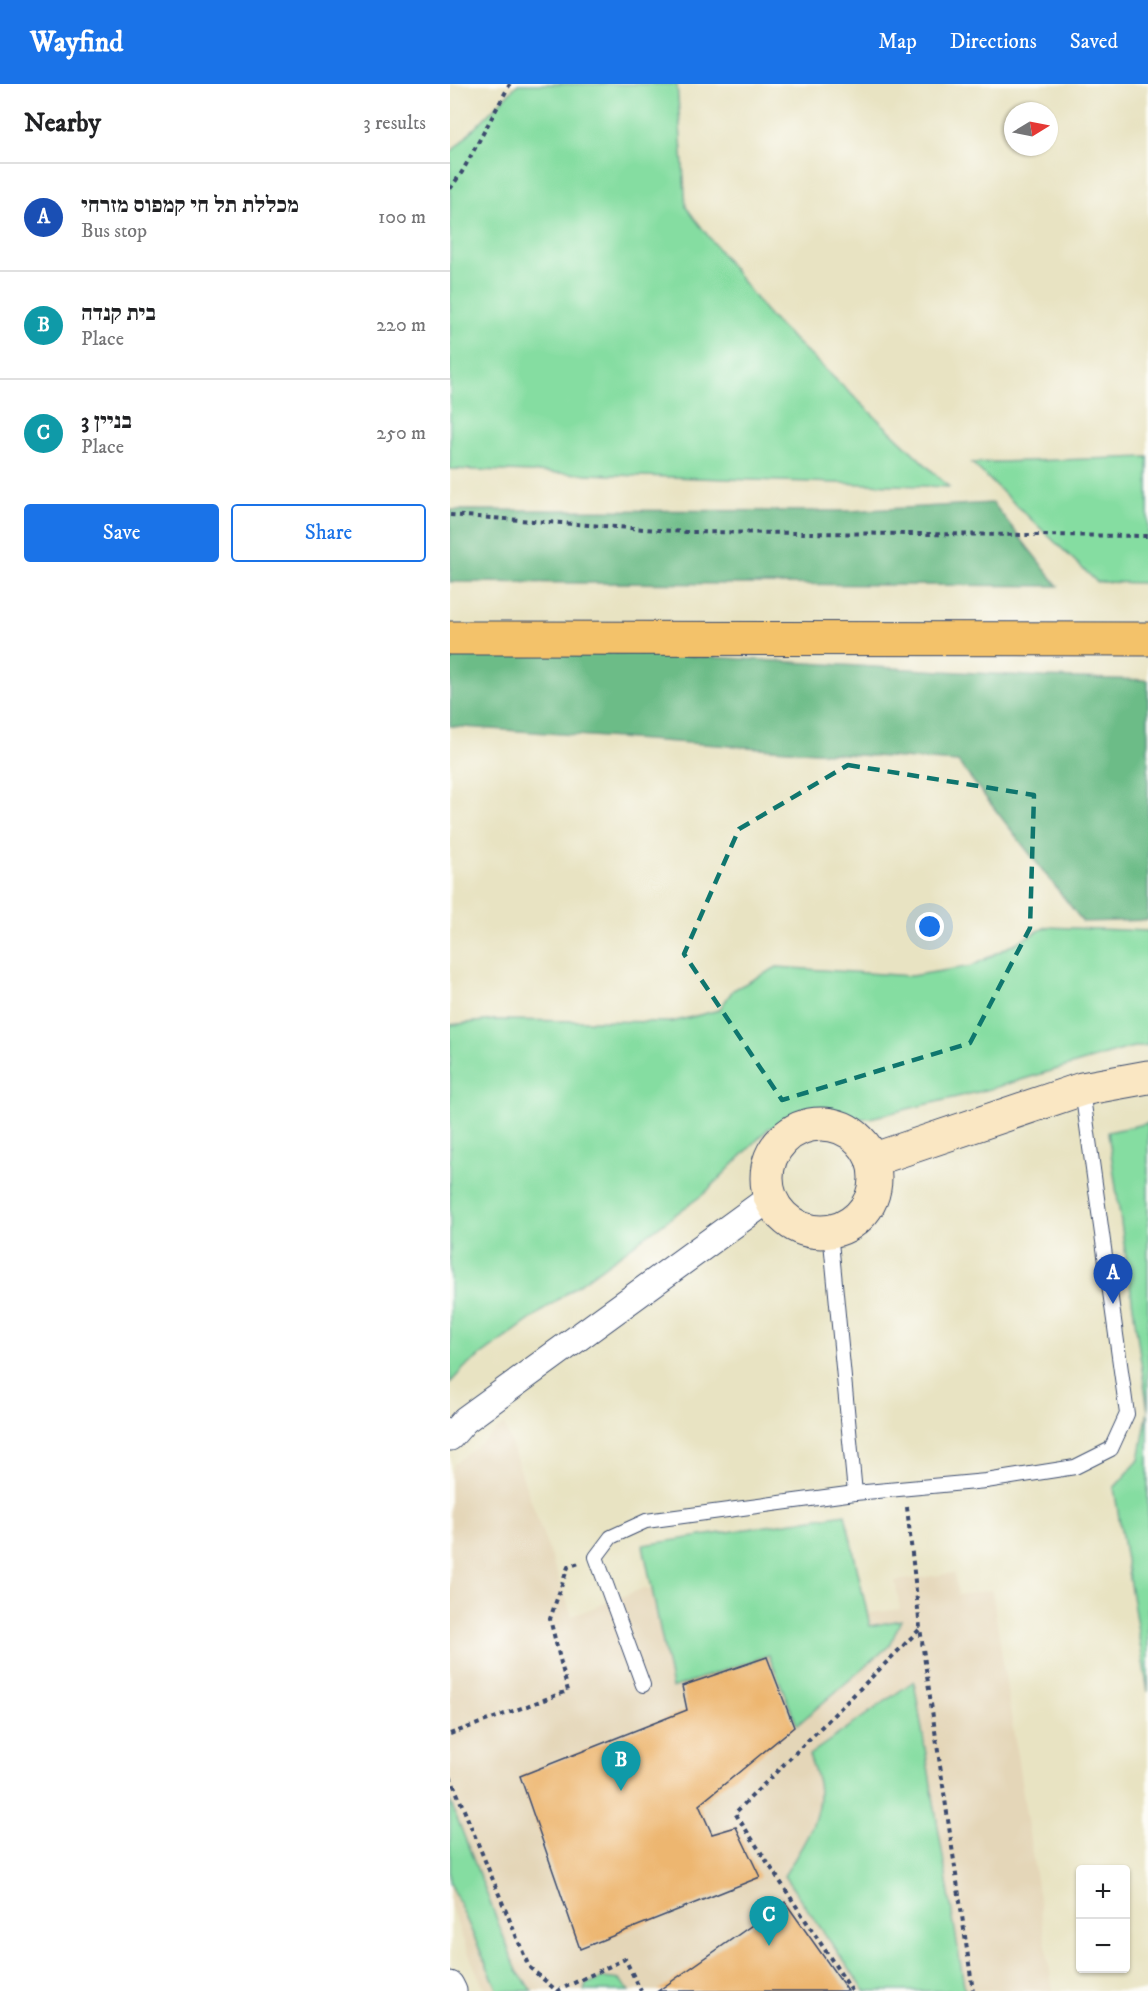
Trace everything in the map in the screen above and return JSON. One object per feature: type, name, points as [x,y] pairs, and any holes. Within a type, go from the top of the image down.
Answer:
[{"type":"highway","points":[[450,638],[1148,639]]},
{"type":"street","points":[[872,1160],[1082,1089],[1148,1077]]},
{"type":"street","points":[[825,1123],[840,1126],[854,1134],[865,1146],[872,1160],[875,1175],[874,1191],[868,1206],[858,1218],[845,1227],[812,1232],[794,1225],[780,1214],[770,1198],[767,1183],[772,1152],[782,1139],[794,1130],[809,1124],[825,1123]]},
{"type":"street","points":[[450,1437],[465,1420],[770,1198]]},
{"type":"street","points":[[450,1985],[453,1991]]},
{"type":"lane","points":[[643,1685],[596,1557],[611,1537],[646,1521],[855,1493],[986,1481],[1075,1467],[1111,1449],[1127,1414],[1082,1089]]},
{"type":"lane","points":[[830,1231],[855,1493]]},
{"type":"path","points":[[450,189],[462,172],[510,84]]},
{"type":"path","points":[[450,515],[686,532],[1148,536]]},
{"type":"path","points":[[905,1488],[920,1629],[973,1991]]},
{"type":"path","points":[[450,1734],[568,1691],[550,1619],[568,1567],[596,1557]]},
{"type":"path","points":[[852,1991],[735,1814],[920,1629]]},
{"type":"path","points":[[450,1776],[529,1967],[557,1991],[625,1959],[641,1991]]},
{"type":"highlighted area","points":[[848,765],[1034,795],[1030,928],[970,1043],[782,1100],[684,954],[739,829]]},
{"type":"shaded area","points":[[504,1424],[572,1616],[644,1588],[743,1627],[900,1609],[895,1581],[954,1573],[958,1595],[992,1590],[1053,1991],[485,1991],[450,1905],[450,1473],[454,1464]]},
{"type":"green space","points":[[518,84],[677,84],[686,207],[769,316],[949,487],[450,469],[450,153]]},
{"type":"green space","points":[[1148,457],[1148,583],[1097,582],[972,463]]},
{"type":"green space","points":[[993,503],[1058,586],[450,582],[450,510],[850,511]]},
{"type":"green space","points":[[450,651],[641,653],[1044,677],[1148,680],[1148,920],[1083,922],[958,762],[450,726]]},
{"type":"green space","points":[[1046,927],[1148,931],[1148,1045],[1129,1048],[990,1089],[870,1118],[804,1122],[769,1128],[705,1193],[465,1367],[450,1383],[450,1025],[494,1020],[672,1022],[719,1010],[733,990],[777,967],[911,976],[972,966]]},
{"type":"green space","points":[[1148,1123],[1148,1411],[1108,1132]]},
{"type":"green space","points":[[1148,1411],[1148,1692],[1114,1488],[1139,1460]]},
{"type":"green space","points":[[845,1514],[870,1626],[901,1620],[890,1645],[797,1725],[769,1655],[672,1688],[643,1545]]},
{"type":"green space","points":[[914,1681],[965,1991],[865,1991],[784,1876],[810,1832],[818,1808],[818,1783],[809,1755]]},
{"type":"green space","points":[[450,1800],[517,1971],[532,1991],[498,1991],[450,1882]]},
{"type":"green space","points":[[604,1978],[620,1980],[630,1991],[584,1991],[586,1984]]},
{"type":"building","points":[[767,1657],[794,1727],[699,1805],[712,1834],[736,1827],[760,1877],[580,1949],[520,1776],[687,1710],[682,1686]]},
{"type":"building","points":[[785,1902],[848,1991],[658,1991]]},
{"type":"place","name":"מכללת תל חי קמפוס מזרחי","points":[[1113,1304]]},
{"type":"place","name":"בית קנדה","points":[[621,1791]]},
{"type":"place","name":"בניין 3","points":[[769,1946]]}]
